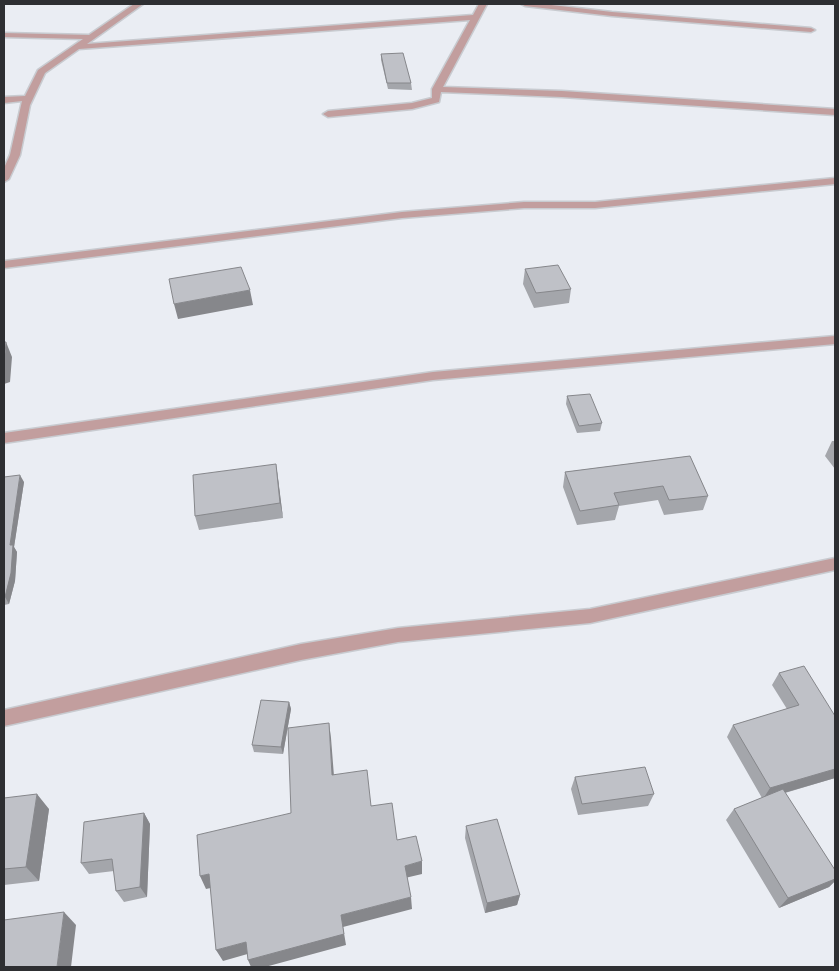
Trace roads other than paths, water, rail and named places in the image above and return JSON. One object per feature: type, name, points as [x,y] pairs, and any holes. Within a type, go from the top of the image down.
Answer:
[{"type":"street","points":[[4,179],[15,155],[25,106],[41,72],[139,4]]},
{"type":"street","points":[[328,114],[426,104],[436,100],[437,89],[474,17],[483,4]]},
{"type":"street","points":[[525,4],[612,14],[811,30]]},
{"type":"street","points":[[77,46],[474,17]]},
{"type":"street","points":[[4,35],[89,38]]},
{"type":"street","points":[[437,89],[562,94],[835,112]]},
{"type":"street","points":[[4,100],[29,98]]},
{"type":"street","points":[[4,265],[402,215],[524,205],[595,205],[835,181]]},
{"type":"street","points":[[4,438],[433,376],[835,340]]},
{"type":"street","points":[[4,718],[301,652],[398,635],[590,616],[835,564]]}]
